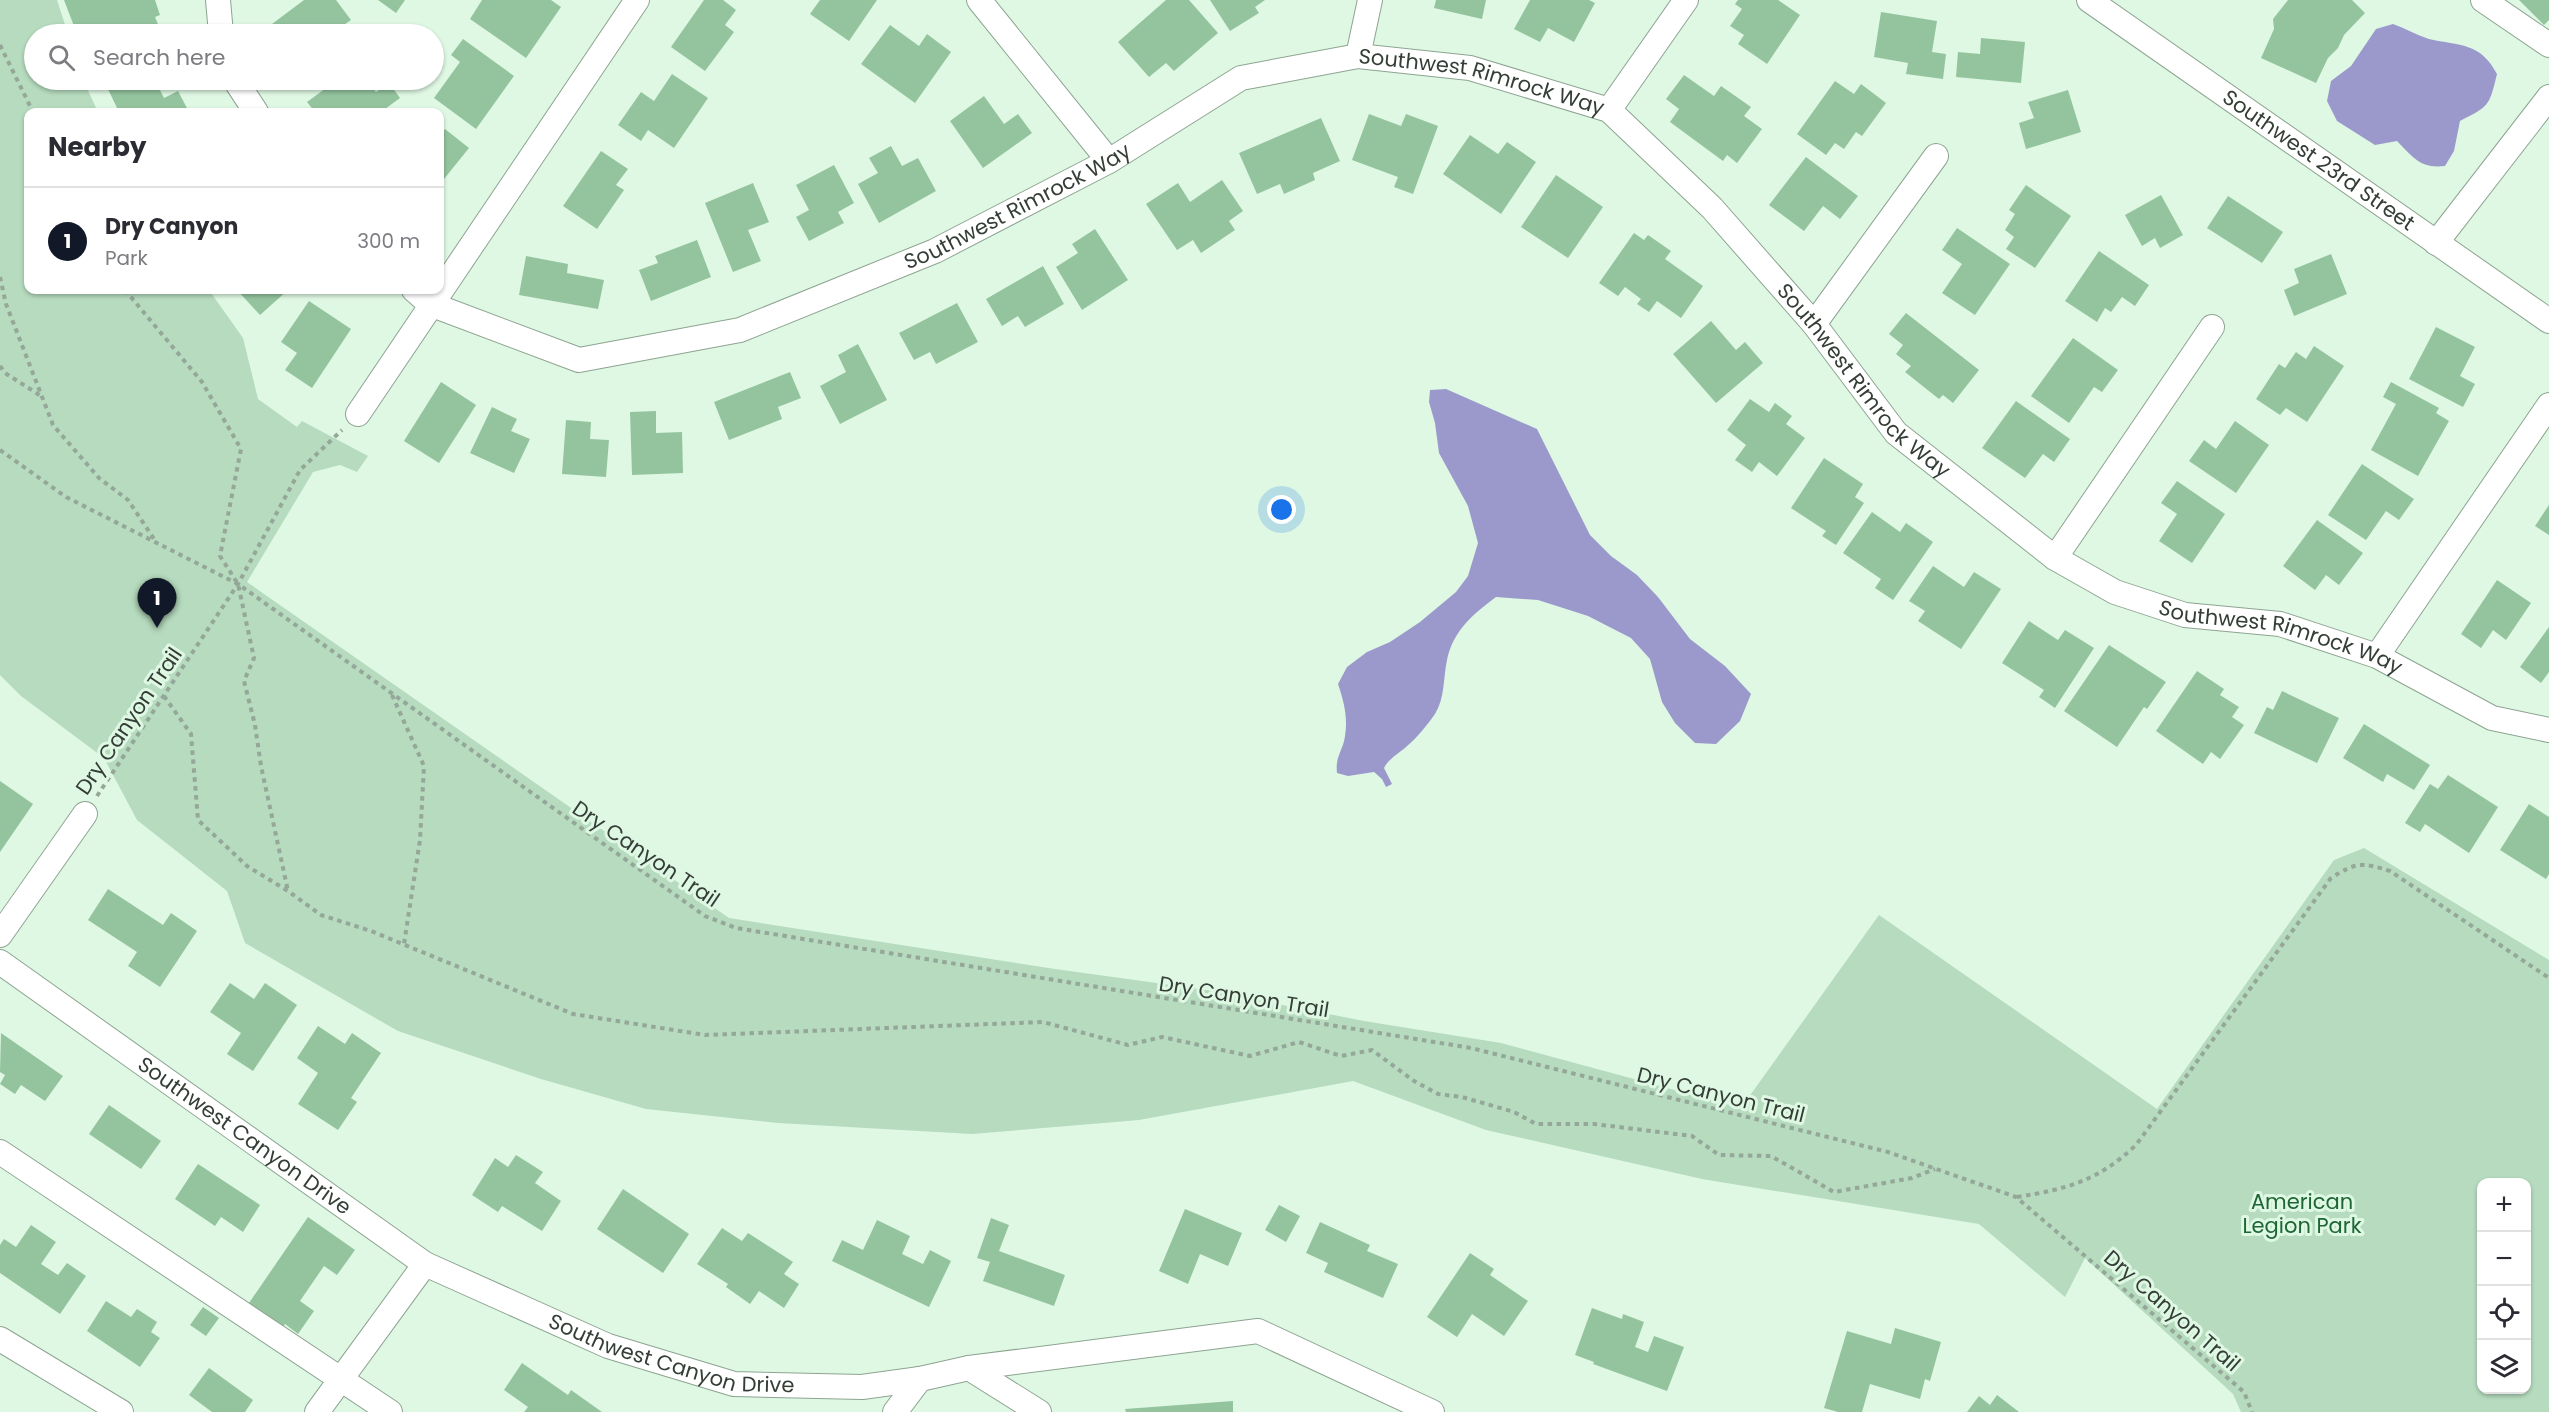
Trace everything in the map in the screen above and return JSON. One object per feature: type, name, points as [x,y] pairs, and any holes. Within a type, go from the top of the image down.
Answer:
[{"type":"street","points":[[218,0],[219,24]]},
{"type":"street","points":[[444,267],[637,0]]},
{"type":"street","points":[[979,0],[1109,161]]},
{"type":"street","points":[[1358,56],[1370,0]]},
{"type":"street","points":[[1609,110],[1686,0]]},
{"type":"street","name":"Southwest 23rd Street","points":[[2089,0],[2549,321]]},
{"type":"street","points":[[2483,0],[2549,45]]},
{"type":"street","name":"Southwest Rimrock Way","points":[[422,297],[579,360],[740,330],[935,250],[1109,161],[1241,78],[1358,56],[1470,68],[1609,110],[1712,208],[1814,324],[1896,433],[2055,558],[2115,592],[2185,615],[2280,624],[2377,656],[2492,718],[2549,730]]},
{"type":"street","points":[[242,90],[253,108]]},
{"type":"street","points":[[2436,243],[2492,168],[2547,104]]},
{"type":"street","points":[[1814,324],[1936,156]]},
{"type":"street","points":[[358,414],[422,297]]},
{"type":"street","points":[[2055,558],[2212,327]]},
{"type":"street","points":[[2377,656],[2549,405]]},
{"type":"street","points":[[0,935],[85,814]]},
{"type":"street","name":"Southwest Canyon Drive","points":[[0,962],[425,1264],[608,1346],[734,1384],[862,1387],[920,1379],[969,1368],[1258,1331],[1432,1412]]},
{"type":"street","points":[[0,1152],[390,1412]]},
{"type":"street","points":[[317,1412],[425,1264]]},
{"type":"street","points":[[0,1339],[121,1412]]},
{"type":"street","points":[[969,1368],[1039,1412]]},
{"type":"street","points":[[896,1412],[920,1379]]},
{"type":"path","points":[[0,45],[31,108]]},
{"type":"path","points":[[0,277],[6,304],[53,425],[99,478],[128,500],[157,543]]},
{"type":"path","points":[[127,294],[202,382],[241,449],[220,556],[238,584],[254,658],[244,681],[288,891]]},
{"type":"path","points":[[0,366],[5,374],[42,396]]},
{"type":"path","name":"Dry Canyon Trail","points":[[85,814],[238,584],[300,470],[358,414]]},
{"type":"path","name":"Dry Canyon Trail","points":[[0,450],[66,496],[238,584],[705,916],[736,928],[1471,1048],[1888,1152],[2016,1197],[2244,1392],[2252,1412]]},
{"type":"path","points":[[391,693],[424,766],[420,840],[404,944]]},
{"type":"path","points":[[164,696],[191,734],[198,820],[247,866],[321,915],[371,931],[573,1014],[705,1035],[1043,1022],[1128,1045],[1162,1038],[1250,1056],[1299,1042],[1341,1056],[1372,1050],[1438,1094],[1461,1097],[1514,1112],[1536,1124],[1594,1124],[1692,1136],[1719,1155],[1771,1156],[1834,1191],[1912,1178],[1935,1168]]},
{"type":"path","points":[[2016,1197],[2051,1192],[2086,1181],[2116,1164],[2136,1145],[2331,878],[2352,866],[2368,865],[2390,871],[2549,978]]},
{"type":"green space","name":"American Legion Park","points":[[0,0],[57,0],[65,24],[24,24],[24,90],[88,90],[96,108],[24,108],[24,294],[212,294],[243,338],[258,399],[297,427],[302,421],[368,456],[357,472],[340,465],[313,472],[247,582],[729,918],[1055,969],[1207,990],[1364,1021],[1501,1043],[1741,1108],[1879,915],[2157,1109],[2334,860],[2364,848],[2549,960],[2549,1412],[2241,1412],[2233,1394],[2085,1258],[2065,1297],[1979,1224],[1702,1179],[1486,1130],[1353,1081],[1139,1120],[972,1134],[778,1123],[646,1109],[541,1079],[398,1031],[245,943],[227,891],[137,820],[104,758],[21,696],[0,675]]},
{"type":"water","points":[[2393,24],[2429,39],[2468,47],[2484,56],[2497,74],[2492,93],[2486,104],[2460,121],[2454,151],[2445,166],[2423,164],[2397,141],[2375,145],[2337,121],[2327,101],[2331,81],[2351,66],[2376,29]]},
{"type":"water","points":[[1446,389],[1537,429],[1590,535],[1611,556],[1637,575],[1658,597],[1690,639],[1725,666],[1751,694],[1740,721],[1716,744],[1695,743],[1675,723],[1662,702],[1650,659],[1631,638],[1588,616],[1538,600],[1496,597],[1465,624],[1454,640],[1447,660],[1441,701],[1435,714],[1415,739],[1392,758],[1384,768],[1392,784],[1386,787],[1382,779],[1374,772],[1348,776],[1337,773],[1337,762],[1346,729],[1344,703],[1338,684],[1347,667],[1367,652],[1390,642],[1420,622],[1456,592],[1468,576],[1478,543],[1468,506],[1439,453],[1435,423],[1429,402],[1430,390]]},
{"type":"building","points":[[64,0],[155,0],[160,15],[155,17],[158,24],[73,24]]},
{"type":"building","points":[[304,0],[336,0],[351,20],[345,24],[272,24]]},
{"type":"building","points":[[378,0],[405,0],[396,13]]},
{"type":"building","points":[[482,0],[551,0],[561,7],[526,58],[470,19]]},
{"type":"building","points":[[704,0],[723,0],[736,10],[725,25],[734,32],[705,71],[671,47]]},
{"type":"building","points":[[820,0],[877,0],[849,41],[810,14]]},
{"type":"building","points":[[1166,0],[1189,0],[1218,33],[1174,71],[1166,63],[1149,77],[1118,42]]},
{"type":"building","points":[[1210,0],[1265,0],[1255,7],[1259,13],[1230,31]]},
{"type":"building","points":[[1436,0],[1486,0],[1482,19],[1434,8]]},
{"type":"building","points":[[1530,0],[1589,0],[1595,3],[1574,42],[1548,28],[1540,42],[1514,29]]},
{"type":"building","points":[[1738,0],[1778,0],[1800,15],[1767,64],[1738,44],[1744,35],[1730,26],[1742,9],[1735,4]]},
{"type":"building","points":[[2288,0],[2352,0],[2365,13],[2344,35],[2338,48],[2328,58],[2316,83],[2261,58],[2274,29],[2273,19]]},
{"type":"building","points":[[2519,0],[2549,0],[2549,20],[2544,25]]},
{"type":"building","points":[[1881,12],[1937,21],[1932,52],[1946,54],[1943,79],[1906,74],[1908,63],[1874,57]]},
{"type":"building","points":[[890,25],[919,46],[927,34],[951,52],[915,103],[861,64]]},
{"type":"building","points":[[1981,38],[2025,42],[2021,83],[1956,77],[1958,52],[1980,54]]},
{"type":"building","points":[[463,39],[514,76],[476,129],[434,98],[440,90],[444,90],[444,84],[460,62],[451,55]]},
{"type":"building","points":[[672,74],[708,98],[674,148],[648,130],[641,141],[618,125],[641,92],[654,101]]},
{"type":"building","points":[[1684,75],[1714,96],[1721,86],[1751,107],[1744,116],[1762,129],[1737,163],[1727,155],[1723,161],[1670,122],[1679,109],[1666,99]]},
{"type":"building","points":[[1835,81],[1854,94],[1861,84],[1886,103],[1862,136],[1856,132],[1844,149],[1835,143],[1826,155],[1797,134]]},
{"type":"building","points":[[108,90],[160,90],[164,98],[178,91],[187,108],[117,108]]},
{"type":"building","points":[[323,90],[374,90],[376,92],[394,90],[400,98],[386,108],[312,108],[307,102]]},
{"type":"building","points":[[2068,90],[2081,132],[2026,149],[2019,123],[2034,118],[2028,102]]},
{"type":"building","points":[[984,96],[1004,124],[1018,114],[1032,133],[983,168],[950,121]]},
{"type":"building","points":[[1369,114],[1401,126],[1406,114],[1438,126],[1413,194],[1394,187],[1398,177],[1352,160]]},
{"type":"building","points":[[1321,118],[1340,161],[1313,173],[1315,180],[1284,194],[1280,184],[1257,194],[1239,153]]},
{"type":"building","points":[[444,130],[469,148],[444,179]]},
{"type":"building","points":[[1470,135],[1498,154],[1507,142],[1536,162],[1501,214],[1443,174]]},
{"type":"building","points":[[891,146],[902,166],[918,158],[936,191],[879,223],[858,184],[878,173],[869,158]]},
{"type":"building","points":[[601,151],[628,169],[616,185],[624,190],[597,229],[563,206]]},
{"type":"building","points":[[1806,157],[1858,196],[1840,219],[1823,206],[1804,231],[1769,205]]},
{"type":"building","points":[[834,165],[854,203],[838,212],[844,223],[809,241],[796,217],[809,210],[796,185]]},
{"type":"building","points":[[1556,175],[1603,207],[1568,258],[1521,227]]},
{"type":"building","points":[[1222,180],[1243,211],[1229,221],[1235,230],[1201,253],[1193,240],[1177,250],[1146,204],[1178,183],[1190,202]]},
{"type":"building","points":[[753,183],[769,222],[748,230],[761,261],[733,272],[705,203]]},
{"type":"building","points":[[2026,185],[2071,216],[2035,268],[2006,249],[2014,237],[2005,230],[2015,214],[2009,210]]},
{"type":"building","points":[[2161,195],[2183,235],[2160,248],[2155,238],[2142,246],[2125,215]]},
{"type":"building","points":[[2228,196],[2283,232],[2262,263],[2207,228]]},
{"type":"building","points":[[1957,228],[2010,264],[1975,315],[1942,293],[1962,264],[1942,250]]},
{"type":"building","points":[[1095,229],[1128,280],[1082,310],[1056,267],[1078,253],[1072,244]]},
{"type":"building","points":[[1634,233],[1644,240],[1648,235],[1671,251],[1665,259],[1703,286],[1681,318],[1657,301],[1649,312],[1637,304],[1641,299],[1625,287],[1618,296],[1599,283]]},
{"type":"building","points":[[697,240],[711,277],[651,301],[639,270],[658,263],[655,256]]},
{"type":"building","points":[[2099,251],[2149,285],[2135,306],[2122,297],[2111,312],[2105,308],[2097,322],[2065,301]]},
{"type":"building","points":[[2331,254],[2347,294],[2294,316],[2284,290],[2299,283],[2294,269]]},
{"type":"building","points":[[526,256],[568,264],[567,273],[604,280],[598,309],[519,295]]},
{"type":"building","points":[[1043,266],[1064,304],[1025,327],[1018,316],[1002,326],[986,299]]},
{"type":"building","points":[[241,294],[284,294],[260,315]]},
{"type":"building","points":[[309,301],[351,329],[312,388],[285,370],[297,353],[281,342]]},
{"type":"building","points":[[957,303],[978,342],[936,364],[930,352],[914,360],[899,333]]},
{"type":"building","points":[[1906,313],[1979,370],[1953,403],[1943,395],[1939,399],[1905,372],[1911,366],[1896,354],[1903,345],[1889,334]]},
{"type":"building","points":[[1711,321],[1736,350],[1745,342],[1763,363],[1716,403],[1673,354]]},
{"type":"building","points":[[2436,327],[2475,347],[2460,376],[2475,384],[2463,407],[2409,379]]},
{"type":"building","points":[[2073,338],[2118,370],[2102,392],[2094,387],[2069,423],[2031,396]]},
{"type":"building","points":[[858,344],[887,400],[840,424],[820,386],[846,372],[838,355]]},
{"type":"building","points":[[2314,346],[2344,366],[2307,422],[2286,408],[2280,415],[2256,399],[2279,364],[2285,368],[2296,352],[2306,359]]},
{"type":"building","points":[[790,372],[801,398],[778,407],[782,419],[729,440],[714,402]]},
{"type":"building","points":[[441,382],[476,405],[439,463],[404,441]]},
{"type":"building","points":[[2391,382],[2439,408],[2436,413],[2449,421],[2418,476],[2371,450],[2396,404],[2383,397]]},
{"type":"building","points":[[1750,399],[1769,412],[1775,403],[1792,416],[1786,424],[1805,438],[1777,476],[1759,462],[1752,472],[1735,460],[1746,445],[1727,430]]},
{"type":"building","points":[[2016,401],[2070,439],[2054,462],[2043,454],[2025,478],[1982,448]]},
{"type":"building","points":[[492,407],[517,419],[511,431],[530,439],[514,473],[470,453]]},
{"type":"building","points":[[656,411],[656,433],[682,432],[683,473],[632,475],[630,412]]},
{"type":"building","points":[[566,420],[591,422],[590,439],[609,440],[606,477],[562,474]]},
{"type":"building","points":[[2235,421],[2269,445],[2236,493],[2189,461],[2204,440],[2216,449]]},
{"type":"building","points":[[1824,458],[1863,484],[1855,497],[1864,503],[1836,545],[1822,536],[1826,531],[1791,508]]},
{"type":"building","points":[[2362,464],[2414,499],[2399,520],[2386,511],[2366,540],[2328,515]]},
{"type":"building","points":[[2177,481],[2225,514],[2192,563],[2159,541],[2177,514],[2161,503]]},
{"type":"building","points":[[2549,505],[2549,535],[2535,526]]},
{"type":"building","points":[[1872,512],[1900,532],[1906,523],[1933,542],[1893,600],[1875,588],[1881,579],[1843,553]]},
{"type":"building","points":[[2317,520],[2363,553],[2339,585],[2326,575],[2315,590],[2283,566]]},
{"type":"building","points":[[1933,566],[1964,587],[1974,572],[2001,589],[1961,649],[1918,621],[1925,611],[1909,601]]},
{"type":"building","points":[[2497,580],[2531,603],[2506,640],[2493,630],[2481,648],[2461,634]]},
{"type":"building","points":[[2029,621],[2058,640],[2065,630],[2094,648],[2055,708],[2039,697],[2044,690],[2002,663]]},
{"type":"building","points":[[2549,627],[2549,672],[2541,683],[2520,667]]},
{"type":"building","points":[[2109,645],[2166,682],[2147,709],[2144,707],[2117,747],[2064,711]]},
{"type":"building","points":[[2197,671],[2224,689],[2220,695],[2239,707],[2232,717],[2244,725],[2220,759],[2211,752],[2203,764],[2156,731]]},
{"type":"building","points":[[2282,691],[2339,718],[2317,763],[2254,733],[2267,707],[2273,710]]},
{"type":"building","points":[[2364,724],[2430,765],[2414,790],[2387,774],[2383,782],[2343,758]]},
{"type":"building","points":[[2448,775],[2498,807],[2469,853],[2425,824],[2420,832],[2405,823],[2430,784],[2438,789]]},
{"type":"building","points":[[0,781],[33,804],[0,852]]},
{"type":"building","points":[[2529,804],[2549,817],[2549,874],[2546,879],[2500,850]]},
{"type":"building","points":[[108,889],[163,925],[171,913],[197,931],[160,987],[128,966],[137,952],[88,920]]},
{"type":"building","points":[[230,983],[254,999],[265,983],[297,1005],[253,1071],[227,1054],[241,1033],[210,1012]]},
{"type":"building","points":[[318,1026],[345,1044],[352,1033],[381,1053],[351,1098],[357,1102],[338,1130],[298,1104],[318,1073],[297,1058]]},
{"type":"building","points":[[1,1033],[63,1076],[45,1101],[21,1085],[15,1094],[0,1084],[5,1075],[0,1072]]},
{"type":"building","points":[[109,1105],[161,1141],[141,1169],[89,1134]]},
{"type":"building","points":[[516,1155],[543,1172],[535,1183],[561,1201],[542,1231],[502,1206],[498,1212],[472,1195],[495,1158],[508,1167]]},
{"type":"building","points":[[198,1164],[260,1205],[243,1232],[221,1217],[215,1226],[175,1199]]},
{"type":"building","points":[[623,1189],[689,1234],[663,1273],[597,1229]]},
{"type":"building","points":[[1279,1205],[1300,1216],[1286,1242],[1265,1230]]},
{"type":"building","points":[[1185,1209],[1242,1233],[1228,1266],[1200,1254],[1188,1284],[1159,1271]]},
{"type":"building","points":[[308,1217],[355,1250],[337,1275],[324,1266],[300,1301],[314,1311],[298,1334],[285,1324],[281,1330],[247,1306]]},
{"type":"building","points":[[991,1218],[1009,1225],[999,1251],[1065,1275],[1054,1306],[983,1281],[990,1262],[977,1258]]},
{"type":"building","points":[[877,1220],[910,1236],[902,1254],[923,1264],[930,1250],[951,1261],[929,1307],[832,1261],[842,1240],[863,1250]]},
{"type":"building","points":[[1320,1222],[1370,1245],[1367,1251],[1398,1264],[1383,1298],[1324,1272],[1328,1263],[1306,1253]]},
{"type":"building","points":[[31,1225],[56,1242],[41,1264],[58,1275],[67,1263],[86,1276],[60,1314],[0,1273],[0,1245],[4,1239],[16,1247]]},
{"type":"building","points":[[722,1228],[742,1241],[748,1233],[793,1262],[784,1274],[799,1284],[784,1308],[759,1291],[750,1304],[726,1287],[728,1284],[697,1264]]},
{"type":"building","points":[[1470,1253],[1494,1269],[1490,1275],[1528,1301],[1504,1336],[1472,1314],[1457,1337],[1427,1317]]},
{"type":"building","points":[[106,1301],[131,1317],[137,1309],[157,1322],[151,1332],[160,1338],[140,1367],[87,1331]]},
{"type":"building","points":[[203,1307],[219,1318],[206,1336],[190,1325]]},
{"type":"building","points":[[1592,1308],[1622,1319],[1623,1314],[1644,1322],[1635,1347],[1648,1352],[1654,1336],[1684,1347],[1667,1391],[1593,1364],[1594,1362],[1575,1355]]},
{"type":"building","points":[[1895,1328],[1941,1342],[1930,1381],[1925,1379],[1920,1399],[1870,1384],[1862,1412],[1838,1412],[1824,1408],[1847,1331],[1891,1344]]},
{"type":"building","points":[[522,1363],[568,1395],[571,1390],[602,1412],[524,1412],[528,1407],[504,1390]]},
{"type":"building","points":[[209,1368],[253,1400],[245,1412],[212,1412],[189,1395]]},
{"type":"building","points":[[1997,1395],[2019,1412],[1967,1412],[1979,1396],[1990,1405]]},
{"type":"building","points":[[1233,1401],[1233,1412],[1126,1412],[1125,1409]]},
{"type":"place","name":"Dry Canyon","points":[[157,628]]}]
